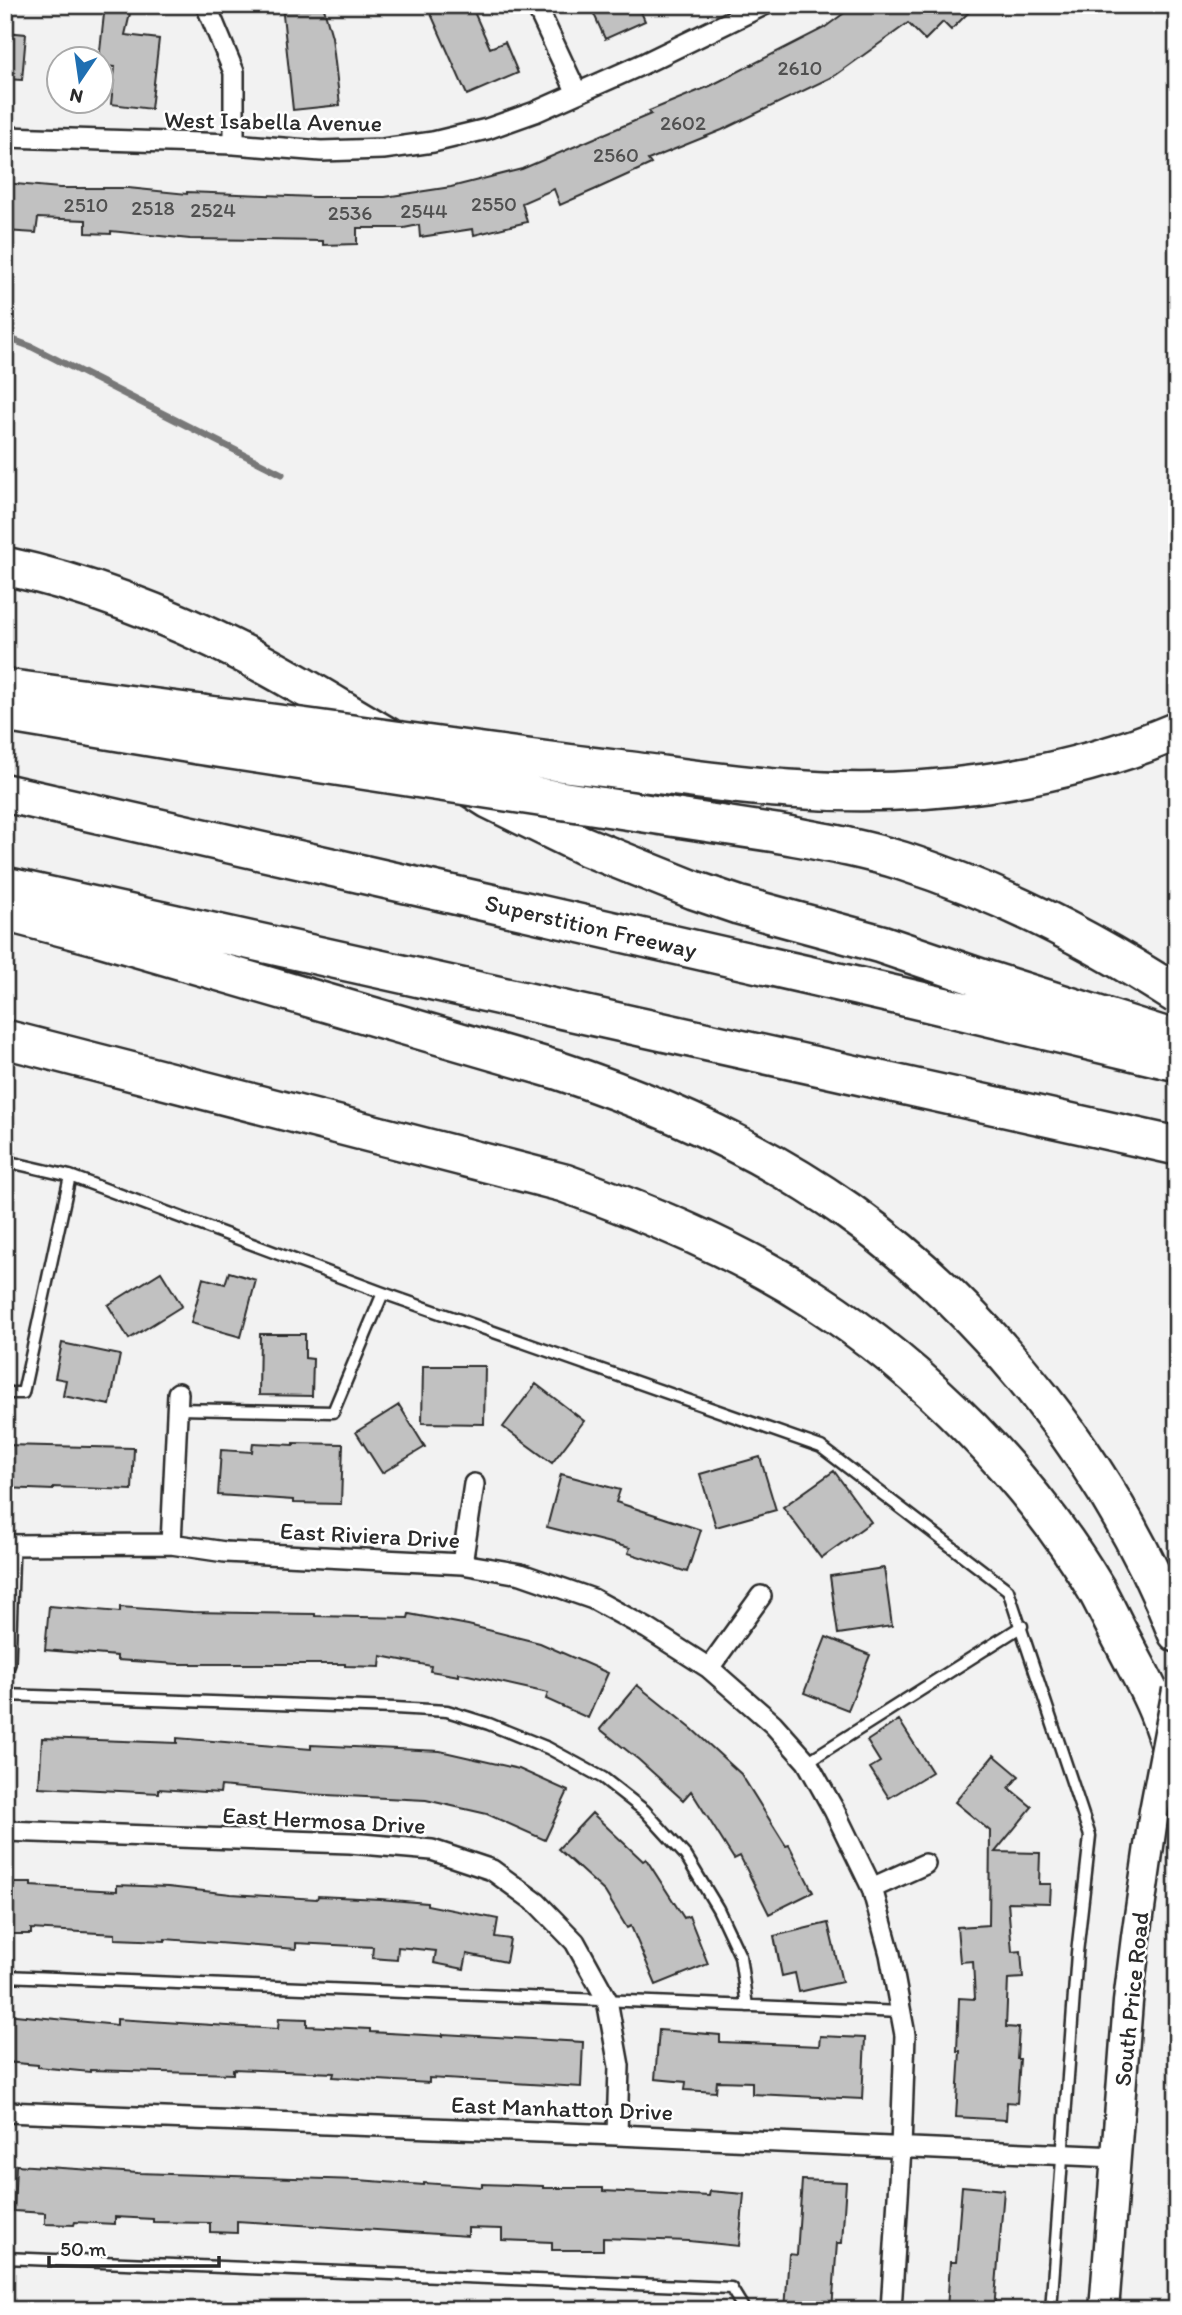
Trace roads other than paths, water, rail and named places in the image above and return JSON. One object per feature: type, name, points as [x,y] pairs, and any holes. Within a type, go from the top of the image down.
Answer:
[{"type":"highway","points":[[5,566],[65,581],[132,603],[228,646],[288,678],[490,800],[569,840],[642,870],[738,905],[881,944],[1177,1040]]},
{"type":"highway","points":[[5,688],[200,729],[847,846],[902,861],[1012,904],[1119,957],[1177,995]]},
{"type":"highway","points":[[5,713],[531,759],[788,789],[849,792],[964,785],[1013,778],[1103,758],[1177,731]]},
{"type":"highway","name":"Superstition Freeway","points":[[5,793],[887,993],[1177,1062]]},
{"type":"highway","points":[[5,886],[1177,1146]]},
{"type":"highway","points":[[5,912],[100,937],[627,1093],[694,1122],[790,1174],[846,1210],[903,1253],[957,1304],[1012,1363],[1096,1474],[1133,1535],[1177,1633]]},
{"type":"highway","points":[[5,1039],[564,1183],[649,1214],[739,1256],[813,1299],[881,1347],[947,1406],[998,1458],[1049,1520],[1096,1589],[1159,1715],[1177,1767]]},
{"type":"main road","name":"South Price Road","points":[[1104,2310],[1128,2002],[1154,1811],[1177,1690]]},
{"type":"street","points":[[206,5],[234,72],[234,144]]},
{"type":"street","points":[[536,5],[577,93]]},
{"type":"street","name":"West Isabella Avenue","points":[[5,138],[234,144],[321,151],[383,149],[433,142],[487,129],[535,112],[720,28],[764,5]]},
{"type":"street","points":[[172,1544],[178,1401]]},
{"type":"street","points":[[462,1564],[474,1484]]},
{"type":"street","name":"East Riviera Drive","points":[[7,1545],[172,1544],[225,1552],[462,1564],[521,1574],[593,1599],[648,1629],[709,1668],[774,1724],[807,1762],[834,1810],[872,1888],[890,1954],[905,2035],[891,2310]]},
{"type":"street","points":[[5,1662],[7,1545]]},
{"type":"street","points":[[709,1668],[761,1596]]},
{"type":"street","name":"East Hermosa Drive","points":[[5,1831],[350,1843],[432,1850],[492,1870],[537,1903],[576,1942],[607,2000],[619,2066],[617,2135]]},
{"type":"street","points":[[872,1888],[925,1864]]},
{"type":"street","name":"East Manhatton Drive","points":[[5,2112],[1116,2157]]},
{"type":"lane","points":[[5,1161],[70,1176],[383,1293],[821,1447],[1008,1590],[1090,1836],[1077,1953],[1051,2310]]},
{"type":"lane","points":[[5,1393],[23,1393],[70,1176]]},
{"type":"lane","points":[[178,1401],[333,1412],[383,1293]]},
{"type":"lane","points":[[807,1762],[1022,1626]]},
{"type":"lane","points":[[5,1695],[447,1711],[489,1724],[548,1748],[603,1778],[645,1811],[685,1856],[718,1909],[740,1956],[747,2006]]},
{"type":"lane","points":[[5,1976],[901,2012]]},
{"type":"lane","points":[[5,2259],[731,2288],[742,2310]]},
{"type":"waterway","points":[[5,337],[32,347],[282,474]]}]
